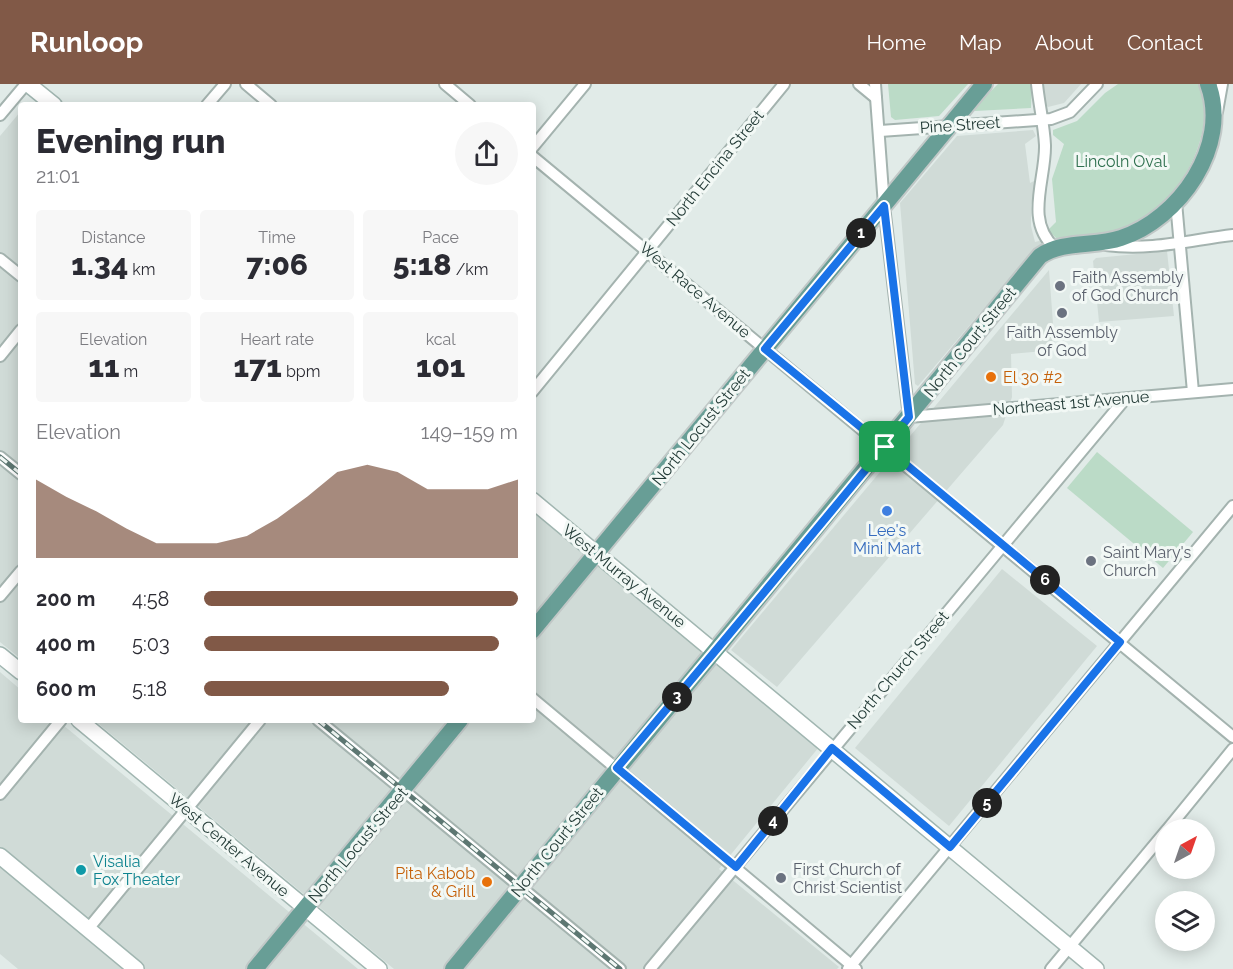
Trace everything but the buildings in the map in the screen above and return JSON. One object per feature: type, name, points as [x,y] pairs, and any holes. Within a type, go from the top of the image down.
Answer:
[{"type":"main road","name":"North Locust Street","points":[[536,626],[984,84]]},
{"type":"main road","points":[[1055,248],[1100,244],[1141,229],[1176,202],[1196,175],[1208,148],[1213,105],[1220,86]]},
{"type":"main road","name":"North Court Street","points":[[453,969],[1036,262],[1055,248]]},
{"type":"main road","name":"North Locust Street","points":[[255,969],[458,723]]},
{"type":"street","points":[[0,115],[27,84],[50,102]]},
{"type":"street","points":[[210,102],[225,84]]},
{"type":"street","points":[[246,84],[267,102]]},
{"type":"street","points":[[445,84],[466,102]]},
{"type":"street","points":[[536,143],[585,84]]},
{"type":"street","name":"North Encina Street","points":[[536,387],[784,84]]},
{"type":"street","points":[[859,84],[876,98]]},
{"type":"street","points":[[875,84],[884,206],[909,417]]},
{"type":"street","points":[[1037,84],[1045,145],[1038,212],[1044,233],[1055,248]]},
{"type":"street","points":[[1041,120],[1070,112],[1097,84]]},
{"type":"street","name":"Pine Street","points":[[880,131],[1041,120]]},
{"type":"street","name":"West Race Avenue","points":[[536,159],[1233,737]]},
{"type":"street","points":[[1176,202],[1193,392]]},
{"type":"street","points":[[1100,244],[1133,249],[1233,235]]},
{"type":"street","points":[[0,259],[18,274]]},
{"type":"street","points":[[0,356],[18,334]]},
{"type":"street","name":"Northeast 1st Avenue","points":[[909,417],[1193,392],[1231,391]]},
{"type":"street","name":"North Church Street","points":[[650,969],[1125,399]]},
{"type":"street","points":[[0,457],[18,472]]},
{"type":"street","name":"West Murray Avenue","points":[[536,503],[1096,969]]},
{"type":"street","points":[[536,701],[736,867],[852,968],[1233,506]]},
{"type":"street","points":[[0,596],[18,575]]},
{"type":"street","points":[[0,655],[18,670]]},
{"type":"street","points":[[0,794],[59,723]]},
{"type":"street","name":"West Center Avenue","points":[[83,723],[379,969]]},
{"type":"street","points":[[88,929],[258,723]]},
{"type":"street","points":[[322,723],[620,969]]},
{"type":"street","points":[[1175,819],[1233,749]]},
{"type":"street","points":[[1052,969],[1155,843]]},
{"type":"street","points":[[0,856],[136,969]]},
{"type":"shaded area","points":[[1043,84],[1081,84],[1064,103],[1048,107],[1044,103]]},
{"type":"shaded area","points":[[18,115],[18,657],[0,642],[0,136]]},
{"type":"shaded area","points":[[1033,130],[1036,136],[1025,144],[1030,183],[1036,180],[1031,205],[1031,226],[1035,242],[1043,240],[1045,242],[1025,260],[918,386],[915,384],[900,203],[957,136]]},
{"type":"shaded area","points":[[1167,251],[1174,316],[1099,322],[1093,261],[1096,258]]},
{"type":"shaded area","points":[[1049,270],[1055,350],[1011,354],[1012,397],[1003,425],[777,687],[731,650]]},
{"type":"shaded area","points":[[536,514],[819,747],[719,869],[839,967],[837,969],[394,969],[98,723],[536,723]]},
{"type":"shaded area","points":[[1002,569],[1097,646],[949,826],[855,748]]},
{"type":"shaded area","points":[[0,672],[18,687],[18,723],[61,723],[358,969],[18,969],[0,954]]},
{"type":"green space","points":[[888,84],[968,84],[939,116],[895,120],[891,117]]},
{"type":"green space","points":[[998,84],[1032,84],[1031,108],[975,111],[974,108]]},
{"type":"green space","name":"Lincoln Oval","points":[[1118,84],[1203,84],[1205,89],[1204,124],[1194,158],[1175,189],[1163,203],[1134,224],[1097,237],[1057,239],[1048,230],[1056,222],[1052,179],[1064,144],[1053,135],[1053,130],[1077,121],[1105,93]]},
{"type":"green space","points":[[1097,452],[1193,532],[1163,568],[1067,488]]},
{"type":"railway","points":[[0,457],[18,472]]},
{"type":"railway","points":[[322,723],[620,969]]},
{"type":"place","name":"Faith Assembly of God Church","points":[[1060,286]]},
{"type":"place","name":"Faith Assembly of God","points":[[1062,313]]},
{"type":"place","name":"El 30 #2","points":[[991,377]]},
{"type":"place","name":"Lee's Mini Mart","points":[[887,511]]},
{"type":"place","name":"Saint Mary's Church","points":[[1091,561]]},
{"type":"place","name":"Visalia Fox Theater","points":[[81,870]]},
{"type":"place","name":"First Church of Christ Scientist","points":[[781,878]]},
{"type":"place","name":"Pita Kabob & Grill","points":[[487,882]]},
{"type":"route","points":[[885,447],[765,349],[884,206],[909,417],[885,447],[716,651],[617,768],[736,867],[832,748],[950,847],[1120,642],[885,447]]}]
